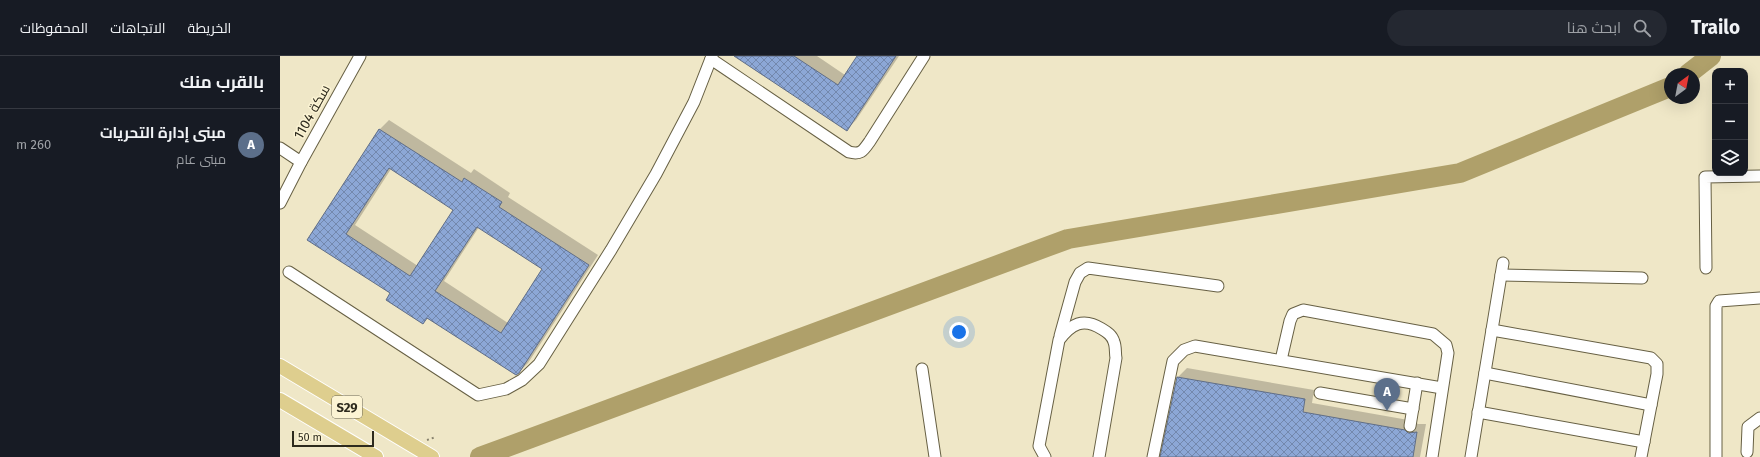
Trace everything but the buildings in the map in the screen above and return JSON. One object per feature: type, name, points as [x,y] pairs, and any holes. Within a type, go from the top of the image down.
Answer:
[{"type":"main road","name":"S29","points":[[280,366],[432,457]]},
{"type":"main road","name":"S29","points":[[280,400],[376,457]]},
{"type":"street","name":"سكة 1104","points":[[280,204],[301,162],[360,56]]},
{"type":"street","points":[[289,272],[478,395],[506,390],[522,380],[539,364],[611,250],[656,174],[694,102],[712,57],[849,152],[857,154],[864,150],[924,56]]},
{"type":"street","points":[[280,148],[301,162]]},
{"type":"street","points":[[1706,268],[1705,177],[1714,176]]},
{"type":"street","points":[[1748,176],[1760,176]]},
{"type":"street","points":[[1471,457],[1503,263]]},
{"type":"street","points":[[1045,457],[1039,446],[1059,340],[1075,282],[1080,273],[1088,268],[1218,286]]},
{"type":"street","points":[[1501,275],[1642,278]]},
{"type":"street","points":[[1716,457],[1716,306],[1719,301],[1724,300],[1760,298]]},
{"type":"street","points":[[1281,360],[1290,320],[1294,314],[1303,310],[1433,334],[1446,345],[1448,353],[1432,457]]},
{"type":"street","points":[[1059,340],[1067,330],[1077,324],[1093,323],[1110,334],[1115,343],[1116,358],[1099,457]]},
{"type":"street","points":[[1492,330],[1651,358],[1657,364],[1657,374],[1641,457]]},
{"type":"street","points":[[1153,457],[1173,361],[1184,350],[1195,346],[1442,388]]},
{"type":"street","points":[[922,369],[935,457]]},
{"type":"street","points":[[1485,373],[1651,405]]},
{"type":"street","points":[[1410,426],[1417,383]]},
{"type":"street","points":[[1320,393],[1413,410]]},
{"type":"street","points":[[1478,412],[1644,442]]},
{"type":"street","points":[[1747,452],[1748,427],[1760,418]]},
{"type":"waterway","points":[[1696,68],[1711,56]]},
{"type":"waterway","points":[[480,457],[1068,239],[1460,173],[1664,89]]},
{"type":"place","name":"مبنى إدارة التحريات","points":[[1387,411]]}]
